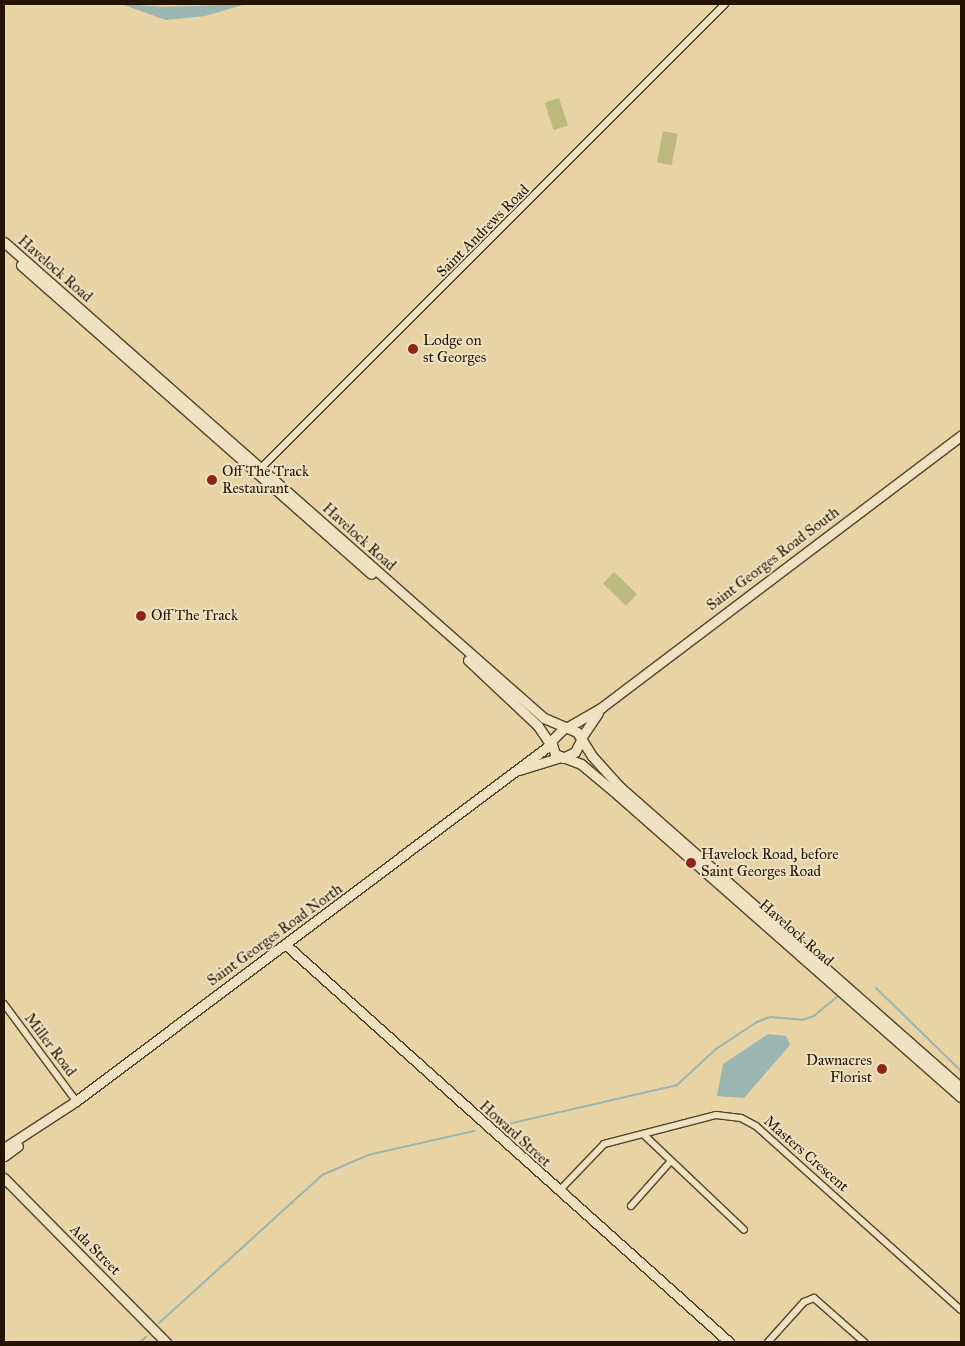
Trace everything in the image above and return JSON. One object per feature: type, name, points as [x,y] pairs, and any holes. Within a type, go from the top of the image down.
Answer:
[{"type":"main road","name":"Havelock Road","points":[[4,242],[508,695],[562,758],[581,764],[618,795],[961,1097]]},
{"type":"main road","name":"Havelock Road","points":[[4,250],[544,718],[567,727],[581,739],[619,786],[961,1088]]},
{"type":"main road","name":"Saint Georges Road South","points":[[550,744],[567,727],[602,707],[961,435]]},
{"type":"main road","name":"Saint Georges Road South","points":[[562,758],[575,752],[581,739],[602,707]]},
{"type":"main road","name":"Saint Georges Road North","points":[[4,1148],[76,1101],[517,771],[550,744]]},
{"type":"main road","name":"Saint Georges Road North","points":[[517,771],[562,758]]},
{"type":"main road","name":"Howard Street","points":[[285,944],[729,1342]]},
{"type":"main road","name":"Saint Georges Road North","points":[[4,1156],[49,1120]]},
{"type":"main road","name":"Ada Street","points":[[4,1178],[166,1342]]},
{"type":"street","name":"Saint Andrews Road","points":[[258,470],[725,4]]},
{"type":"street","name":"Miller Road","points":[[4,1004],[76,1101]]},
{"type":"street","name":"Masters Crescent","points":[[559,1191],[604,1144],[716,1115],[740,1118],[756,1126],[961,1310]]},
{"type":"street","points":[[643,1134],[744,1230]]},
{"type":"street","points":[[631,1206],[671,1160]]},
{"type":"street","points":[[768,1342],[804,1302],[814,1298],[864,1342]]},
{"type":"shaded area","points":[[559,98],[568,126],[554,130],[545,103]]},
{"type":"shaded area","points":[[663,131],[678,134],[672,165],[657,162]]},
{"type":"shaded area","points":[[614,572],[637,594],[626,606],[603,584]]},
{"type":"water","points":[[121,4],[166,7],[246,4],[205,16],[166,20]]},
{"type":"water","points":[[768,1034],[786,1036],[790,1045],[744,1098],[717,1096],[723,1064]]},
{"type":"waterway","points":[[876,988],[961,1071]]},
{"type":"waterway","points":[[504,1125],[677,1085],[716,1049],[757,1022],[770,1017],[802,1020],[814,1016],[837,997]]},
{"type":"waterway","points":[[159,1323],[322,1175],[368,1155],[474,1131]]},
{"type":"waterway","points":[[140,1342],[146,1337]]},
{"type":"place","name":"Lodge on st Georges","points":[[413,349]]},
{"type":"place","name":"Off The Track Restaurant","points":[[212,480]]},
{"type":"place","name":"Off The Track","points":[[141,616]]},
{"type":"place","name":"Havelock Road, before Saint Georges Road","points":[[691,863]]},
{"type":"place","name":"Dawnacres Florist","points":[[882,1069]]}]
